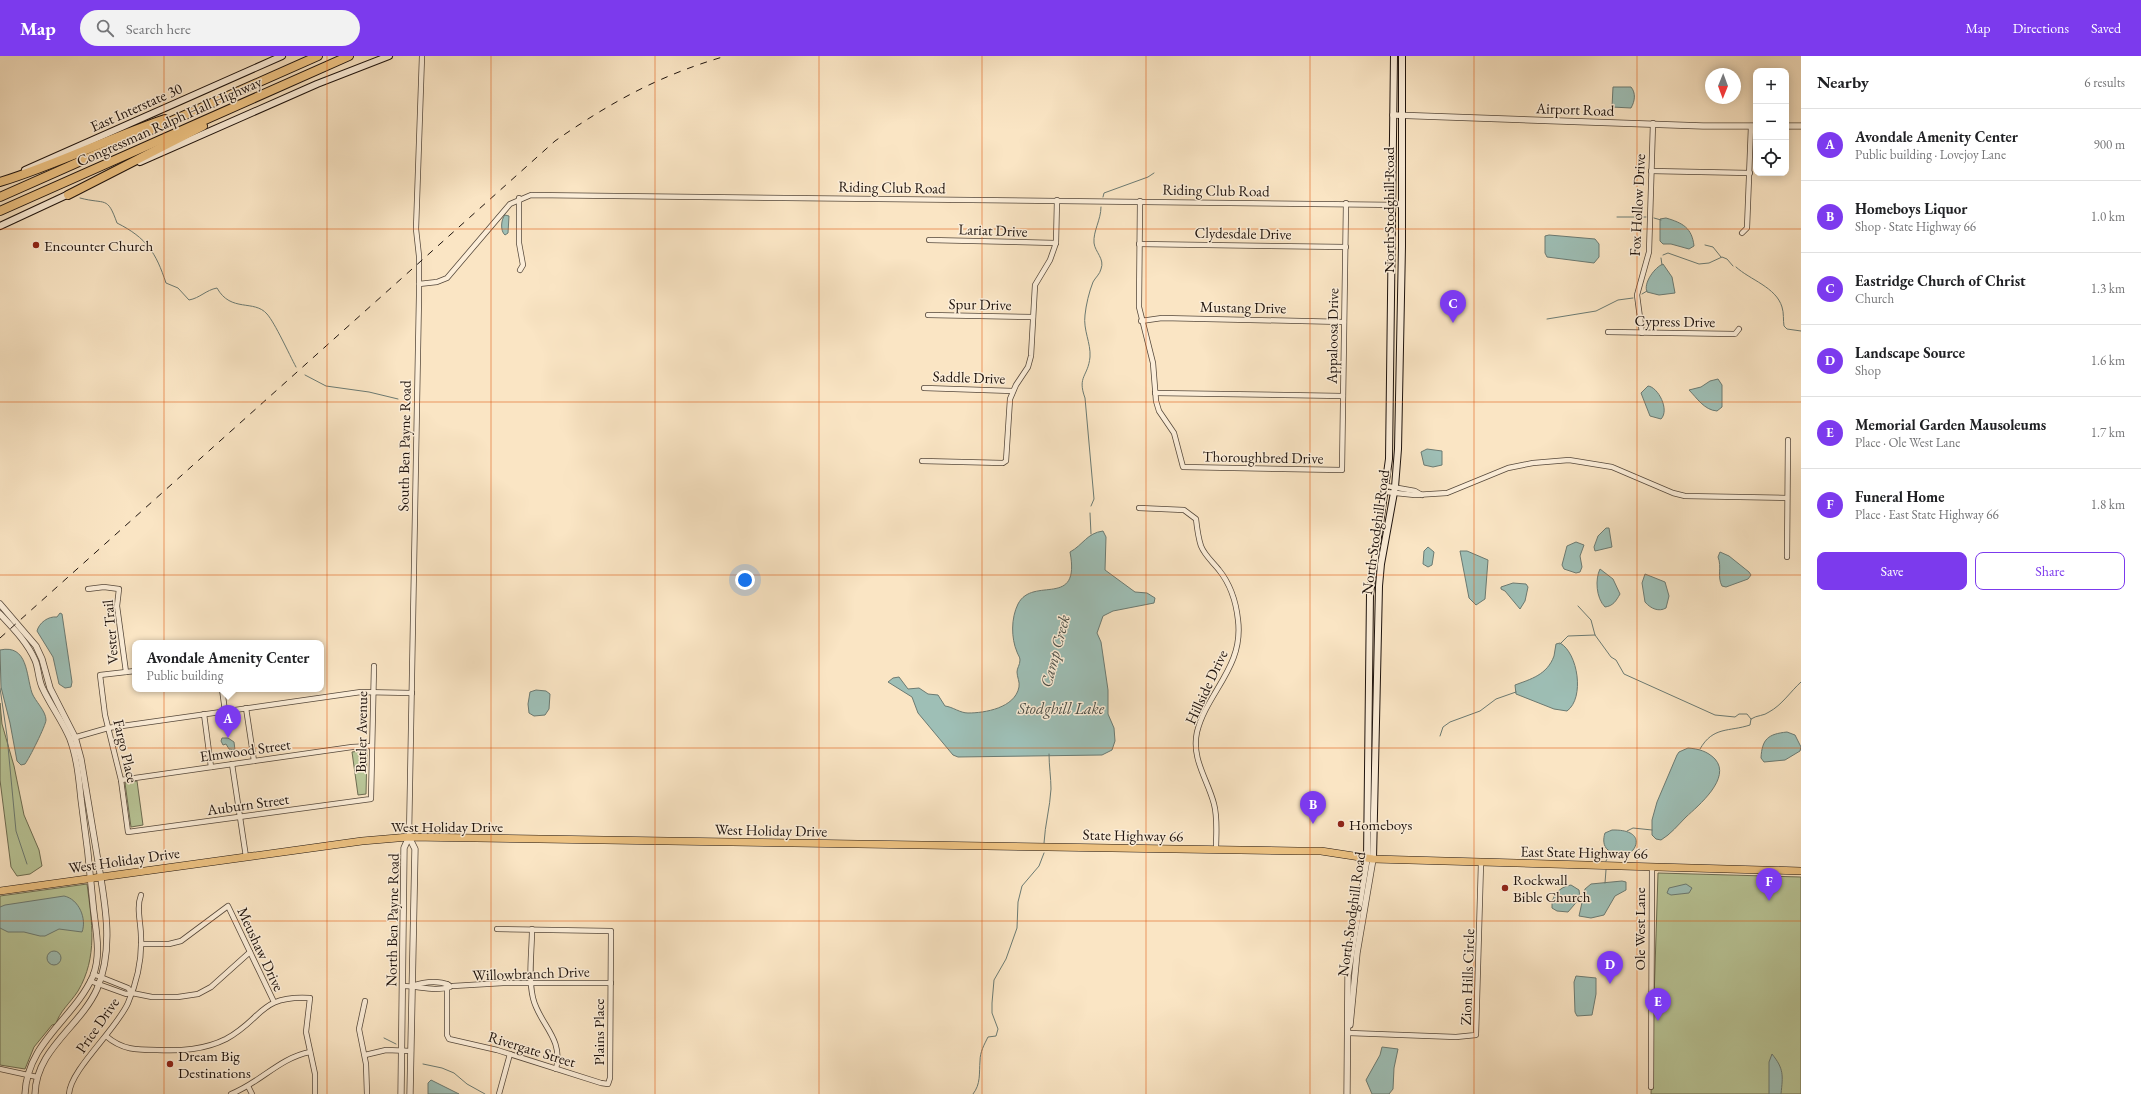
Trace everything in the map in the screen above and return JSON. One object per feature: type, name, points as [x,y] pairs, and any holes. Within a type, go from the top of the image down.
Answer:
[{"type":"highway","name":"Congressman Ralph Hall Highway","points":[[0,197],[318,56]]},
{"type":"highway","name":"Congressman Ralph Hall Highway","points":[[0,211],[349,56]]},
{"type":"highway","points":[[68,194],[336,62]]},
{"type":"highway","points":[[0,182],[58,163],[105,141],[205,106]]},
{"type":"main road","name":"East Interstate 30","points":[[0,182],[282,56]]},
{"type":"main road","points":[[0,226],[68,194],[317,84],[389,56]]},
{"type":"main road","name":"North Stodghill Road","points":[[1370,859],[1370,594],[1376,542],[1387,489],[1390,459],[1394,56]]},
{"type":"main road","name":"North Stodghill Road","points":[[1370,859],[1379,586],[1381,564],[1395,490],[1398,449],[1402,204],[1402,56]]},
{"type":"main road","name":"West Holiday Drive","points":[[0,891],[372,840],[409,837],[897,845]]},
{"type":"main road","name":"State Highway 66","points":[[897,845],[1321,851],[1370,859]]},
{"type":"main road","name":"East State Highway 66","points":[[1370,859],[1801,871]]},
{"type":"street","name":"South Ben Payne Road","points":[[409,837],[420,256],[416,229],[422,56]]},
{"type":"street","name":"Airport Road","points":[[1393,115],[1711,126],[1753,126]]},
{"type":"street","name":"Fox Hollow Drive","points":[[1642,333],[1637,295],[1648,252],[1653,123]]},
{"type":"street","points":[[1742,233],[1747,228],[1753,126]]},
{"type":"street","points":[[1789,126],[1801,126]]},
{"type":"street","points":[[1652,170],[1750,173]]},
{"type":"street","name":"Riding Club Road","points":[[419,284],[436,282],[447,278],[510,204],[519,198],[530,194],[1402,204]]},
{"type":"street","points":[[519,198],[519,243],[523,265],[520,270]]},
{"type":"street","points":[[922,461],[1003,463],[1006,461],[1008,409],[1012,391],[1028,367],[1031,356],[1035,285],[1050,260],[1056,244],[1057,200]]},
{"type":"street","points":[[1140,202],[1138,296],[1141,321],[1153,363],[1155,393],[1343,396]]},
{"type":"street","name":"Appaloosa Drive","points":[[1342,470],[1346,203]]},
{"type":"street","name":"Lariat Drive","points":[[929,240],[1056,244]]},
{"type":"street","name":"Clydesdale Drive","points":[[1139,244],[1346,247]]},
{"type":"street","name":"Spur Drive","points":[[928,315],[1032,317]]},
{"type":"street","name":"Mustang Drive","points":[[1141,321],[1162,318],[1344,322]]},
{"type":"street","name":"Cypress Drive","points":[[1608,332],[1735,334],[1739,329]]},
{"type":"street","name":"Saddle Drive","points":[[924,388],[1012,391]]},
{"type":"street","name":"Thoroughbred Drive","points":[[1155,393],[1159,411],[1174,433],[1183,467],[1342,470]]},
{"type":"street","points":[[1787,557],[1786,498],[1788,440]]},
{"type":"street","points":[[1387,489],[1422,495],[1447,493],[1481,478],[1520,465],[1570,460],[1612,467],[1673,493],[1685,496],[1786,498]]},
{"type":"street","name":"Hillside Drive","points":[[1139,508],[1184,510],[1196,519],[1198,537],[1203,551],[1224,577],[1232,590],[1239,624],[1237,648],[1232,664],[1200,723],[1196,740],[1197,760],[1216,813],[1216,850]]},
{"type":"street","points":[[88,589],[95,588],[94,582]]},
{"type":"street","name":"Vester Trail","points":[[95,588],[119,589],[117,606],[126,672]]},
{"type":"street","points":[[0,604],[36,646],[42,659],[50,688],[81,759],[100,877],[107,939],[99,985],[84,1010],[56,1042],[37,1077],[35,1094]]},
{"type":"street","points":[[0,614],[31,651],[38,668],[42,687],[72,738],[92,878],[98,944],[93,974],[90,981],[69,1012],[39,1050],[27,1075],[25,1094]]},
{"type":"street","name":"Butler Avenue","points":[[371,799],[374,666]]},
{"type":"street","points":[[126,672],[132,671]]},
{"type":"street","name":"Fargo Place","points":[[126,672],[100,675],[108,728],[121,780],[128,832]]},
{"type":"street","points":[[222,692],[225,711]]},
{"type":"street","points":[[72,738],[108,728],[361,692],[412,693]]},
{"type":"street","points":[[246,708],[254,761]]},
{"type":"street","points":[[204,714],[211,767]]},
{"type":"street","name":"Elmwood Street","points":[[121,780],[352,747],[372,746]]},
{"type":"street","points":[[232,764],[246,857]]},
{"type":"street","name":"Auburn Street","points":[[128,832],[371,799]]},
{"type":"street","name":"North Ben Payne Road","points":[[401,1094],[404,848],[409,837]]},
{"type":"street","name":"North Ben Payne Road","points":[[409,837],[415,849],[410,1094]]},
{"type":"street","name":"North Stodghill Road","points":[[1347,1094],[1349,1033],[1353,1009],[1357,953],[1370,859]]},
{"type":"street","name":"Zion Hills Circle","points":[[1349,1033],[1456,1037],[1476,1035],[1481,863]]},
{"type":"street","name":"Ole West Lane","points":[[1651,1087],[1652,866]]},
{"type":"street","points":[[404,892],[414,893]]},
{"type":"street","name":"Price Drive","points":[[69,1094],[74,1076],[120,1017],[132,993],[139,968],[141,944],[138,904],[141,895]]},
{"type":"street","name":"Meushaw Drive","points":[[141,944],[169,944],[182,941],[228,906],[274,1002]]},
{"type":"street","points":[[497,929],[532,929],[533,997],[537,1009],[555,1040],[558,1057],[556,1069]]},
{"type":"street","name":"Plains Place","points":[[532,929],[611,931],[610,1078],[608,1084]]},
{"type":"street","points":[[90,981],[126,994],[132,993],[152,997],[182,997],[198,994],[210,987],[250,952]]},
{"type":"street","points":[[93,974],[128,988],[132,993]]},
{"type":"street","name":"Willowbranch Drive","points":[[403,986],[412,986],[424,989],[447,986],[503,983],[611,983]]},
{"type":"street","name":"Rivergate Street","points":[[447,986],[447,1035],[449,1039],[476,1044],[608,1084]]},
{"type":"street","points":[[106,1036],[120,1046],[133,1050],[182,1050],[202,1048],[232,1036],[274,1002],[290,998],[310,998],[306,1032],[315,1074],[315,1094]]},
{"type":"street","points":[[365,1001],[359,1029],[365,1055],[367,1094]]},
{"type":"street","points":[[69,1012],[76,1020]]},
{"type":"street","points":[[365,1055],[386,1050],[411,1051]]},
{"type":"street","points":[[231,1094],[266,1076],[287,1059],[310,1052]]},
{"type":"street","points":[[499,1094],[510,1054]]},
{"type":"street","points":[[0,1069],[37,1077]]},
{"type":"street","points":[[248,1086],[252,1094]]},
{"type":"green space","points":[[0,703],[2,724],[14,766],[24,815],[39,850],[42,866],[30,874],[17,876],[11,867],[0,780]]},
{"type":"green space","points":[[367,750],[366,794],[358,795],[352,752]]},
{"type":"green space","points":[[137,781],[143,825],[131,827],[125,783]]},
{"type":"green space","points":[[1658,873],[1801,877],[1801,1094],[1651,1094]]},
{"type":"green space","points":[[87,884],[92,926],[91,952],[89,965],[78,991],[62,1011],[56,1024],[52,1025],[34,1047],[25,1069],[0,1065],[0,896]]},
{"type":"water","points":[[1613,87],[1631,87],[1634,92],[1634,97],[1631,108],[1612,107]]},
{"type":"water","points":[[505,215],[509,216],[508,233],[505,235],[502,231],[502,225]]},
{"type":"water","points":[[1666,218],[1686,227],[1691,235],[1694,246],[1689,249],[1671,244],[1663,244],[1660,241],[1660,219]]},
{"type":"water","points":[[1549,235],[1595,239],[1599,244],[1599,257],[1594,263],[1547,257],[1545,253],[1545,236]]},
{"type":"water","points":[[1663,264],[1672,277],[1675,293],[1659,295],[1647,292],[1646,288],[1650,276]]},
{"type":"water","points":[[1718,379],[1722,385],[1722,407],[1717,411],[1705,406],[1689,390],[1701,387],[1710,381]]},
{"type":"water","points":[[1648,386],[1656,390],[1662,400],[1664,410],[1661,419],[1650,416],[1641,393]]},
{"type":"water","points":[[1427,449],[1442,451],[1442,465],[1433,467],[1424,465],[1421,452]]},
{"type":"water","points":[[1606,528],[1609,528],[1612,547],[1595,551],[1594,547],[1598,536]]},
{"type":"water","name":"Stodghill Lake","points":[[1103,531],[1106,537],[1105,570],[1135,592],[1147,593],[1155,598],[1154,603],[1113,611],[1103,616],[1097,633],[1101,642],[1108,690],[1108,714],[1114,728],[1115,741],[1112,750],[1102,755],[958,757],[953,755],[918,713],[912,697],[888,682],[893,678],[899,677],[908,689],[919,688],[928,694],[938,695],[945,706],[965,713],[991,710],[998,708],[1012,700],[1019,687],[1017,669],[1020,659],[1015,646],[1013,634],[1014,615],[1018,604],[1025,596],[1034,592],[1054,589],[1069,581],[1072,570],[1070,552],[1093,534]]},
{"type":"water","points":[[1576,542],[1584,545],[1580,556],[1582,567],[1580,572],[1576,573],[1564,569],[1562,565],[1567,546]]},
{"type":"water","points":[[1428,547],[1434,552],[1432,565],[1428,567],[1423,564],[1424,551]]},
{"type":"water","points":[[1460,551],[1467,551],[1488,560],[1485,599],[1476,605],[1469,598]]},
{"type":"water","points":[[1720,552],[1729,556],[1749,572],[1751,575],[1748,579],[1726,587],[1722,586],[1718,557]]},
{"type":"water","points":[[1600,569],[1613,579],[1620,594],[1614,603],[1605,607],[1600,599],[1597,588],[1597,578]]},
{"type":"water","points":[[1645,574],[1665,582],[1669,596],[1666,608],[1661,610],[1655,609],[1645,602],[1642,583]]},
{"type":"water","points":[[1513,583],[1526,584],[1528,587],[1525,601],[1520,609],[1505,591],[1501,589],[1501,587]]},
{"type":"water","points":[[60,613],[62,614],[72,682],[71,687],[65,688],[59,684],[53,657],[37,631],[44,621],[57,617]]},
{"type":"water","points":[[1560,643],[1566,648],[1571,656],[1575,665],[1577,676],[1576,696],[1573,705],[1567,711],[1554,709],[1516,694],[1515,685],[1533,678],[1543,672],[1554,656],[1556,644]]},
{"type":"water","points":[[9,649],[21,656],[27,670],[32,693],[46,717],[45,723],[33,749],[25,764],[21,765],[17,761],[1,687],[0,650]]},
{"type":"water","points":[[536,690],[546,691],[550,694],[549,709],[545,715],[534,716],[529,713],[528,704],[530,692]]},
{"type":"water","points":[[1787,732],[1795,735],[1801,747],[1800,751],[1785,760],[1764,762],[1761,758],[1763,746],[1767,739],[1775,734]]},
{"type":"water","points":[[222,738],[228,738],[234,742],[235,750],[229,749],[226,744],[223,745],[221,741]]},
{"type":"water","points":[[1688,748],[1703,751],[1715,759],[1719,766],[1719,775],[1716,783],[1705,799],[1665,838],[1661,840],[1656,839],[1652,835],[1652,820],[1657,802],[1677,755],[1679,752]]},
{"type":"water","points":[[1612,830],[1625,831],[1633,835],[1636,840],[1632,852],[1626,856],[1619,857],[1612,855],[1606,848],[1604,840],[1605,833]]},
{"type":"water","points":[[1622,881],[1626,882],[1626,890],[1615,896],[1604,915],[1591,918],[1579,916],[1585,889],[1591,884]]},
{"type":"water","points":[[1686,884],[1692,888],[1689,893],[1671,895],[1667,893],[1669,888]]},
{"type":"water","points":[[1571,885],[1579,890],[1580,898],[1568,912],[1557,911],[1552,908],[1554,896],[1559,890]]},
{"type":"water","points":[[64,896],[74,901],[78,905],[83,921],[82,932],[59,929],[45,936],[40,936],[24,932],[8,932],[0,928],[0,907]]},
{"type":"water","points":[[54,951],[59,953],[61,958],[59,963],[54,965],[49,963],[47,958],[49,953]]},
{"type":"water","points":[[1576,976],[1596,978],[1596,994],[1592,1015],[1577,1016],[1575,1012],[1574,982]]},
{"type":"water","points":[[1382,1047],[1398,1049],[1394,1068],[1393,1089],[1389,1094],[1372,1094],[1366,1080],[1380,1055]]},
{"type":"water","points":[[1772,1054],[1779,1064],[1782,1072],[1781,1094],[1769,1094],[1769,1062]]},
{"type":"water","points":[[431,1080],[459,1094],[428,1094],[428,1083]]},
{"type":"waterway","name":"Camp Creek","points":[[1103,197],[1104,193],[1148,177],[1154,173]]},
{"type":"waterway","points":[[80,198],[108,205],[111,208],[117,223],[136,234],[149,247],[158,263],[166,283],[178,288],[189,300],[217,288],[223,296],[229,300],[262,310],[274,324],[296,367]]},
{"type":"waterway","name":"Camp Creek","points":[[1091,506],[1094,499],[1085,398],[1082,385],[1090,357],[1085,326],[1086,307],[1093,282],[1100,273],[1102,265],[1094,243],[1101,207]]},
{"type":"waterway","points":[[1617,217],[1646,217]]},
{"type":"waterway","points":[[1654,218],[1661,220]]},
{"type":"waterway","points":[[1705,245],[1713,247],[1721,257]]},
{"type":"waterway","points":[[1663,255],[1668,253],[1699,264],[1709,263],[1722,257],[1727,259],[1733,266]]},
{"type":"waterway","points":[[1661,258],[1662,265]]},
{"type":"waterway","points":[[1736,267],[1762,284],[1779,300],[1783,312],[1784,326],[1787,329],[1801,331]]},
{"type":"waterway","points":[[1642,294],[1647,291]]},
{"type":"waterway","points":[[1547,319],[1596,311],[1618,300],[1633,298]]},
{"type":"waterway","points":[[305,375],[326,386],[369,392],[398,399]]},
{"type":"waterway","name":"Camp Creek","points":[[1090,513],[1091,534]]},
{"type":"waterway","points":[[1578,606],[1591,620],[1595,635],[1611,657],[1616,660],[1624,674],[1715,715],[1735,717],[1739,714],[1747,714],[1751,719]]},
{"type":"waterway","points":[[1560,644],[1568,636],[1595,635]]},
{"type":"waterway","points":[[1700,749],[1705,742],[1716,733],[1750,725],[1751,719],[1774,709],[1801,682]]},
{"type":"waterway","points":[[0,688],[7,736],[16,831],[27,864]]},
{"type":"waterway","points":[[1440,736],[1443,727],[1450,722],[1480,711],[1496,699],[1516,692]]},
{"type":"waterway","name":"Camp Creek","points":[[1044,843],[1051,789],[1049,754]]},
{"type":"waterway","points":[[1627,831],[1633,828],[1652,830]]},
{"type":"waterway","points":[[1606,861],[1611,851]]},
{"type":"waterway","name":"Camp Creek","points":[[973,1094],[976,1090],[978,1082],[982,1049],[988,1037],[996,1036],[998,1029],[992,1013],[994,980],[1006,959],[1017,928],[1018,902],[1022,886],[1039,866],[1044,853]]},
{"type":"waterway","points":[[1605,883],[1606,870]]},
{"type":"waterway","points":[[384,1038],[396,1044]]},
{"type":"waterway","points":[[423,1064],[442,1068],[454,1073],[467,1084],[485,1094]]},
{"type":"railway","points":[[0,638],[555,141],[596,114],[637,91],[679,72],[726,56]]},
{"type":"place","name":"Encounter Church","points":[[36,245]]},
{"type":"place","name":"Eastridge Church of Christ","points":[[1453,323]]},
{"type":"place","name":"Avondale Amenity Center","points":[[228,738]]},
{"type":"place","name":"Homeboys Liquor","points":[[1313,824]]},
{"type":"place","name":"Homeboys","points":[[1341,824]]},
{"type":"place","name":"Rockwall Bible Church","points":[[1505,888]]},
{"type":"place","name":"Funeral Home","points":[[1769,901]]},
{"type":"place","name":"Landscape Source","points":[[1610,984]]},
{"type":"place","name":"Memorial Garden Mausoleums","points":[[1658,1021]]},
{"type":"place","name":"Dream Big Destinations","points":[[170,1064]]}]
